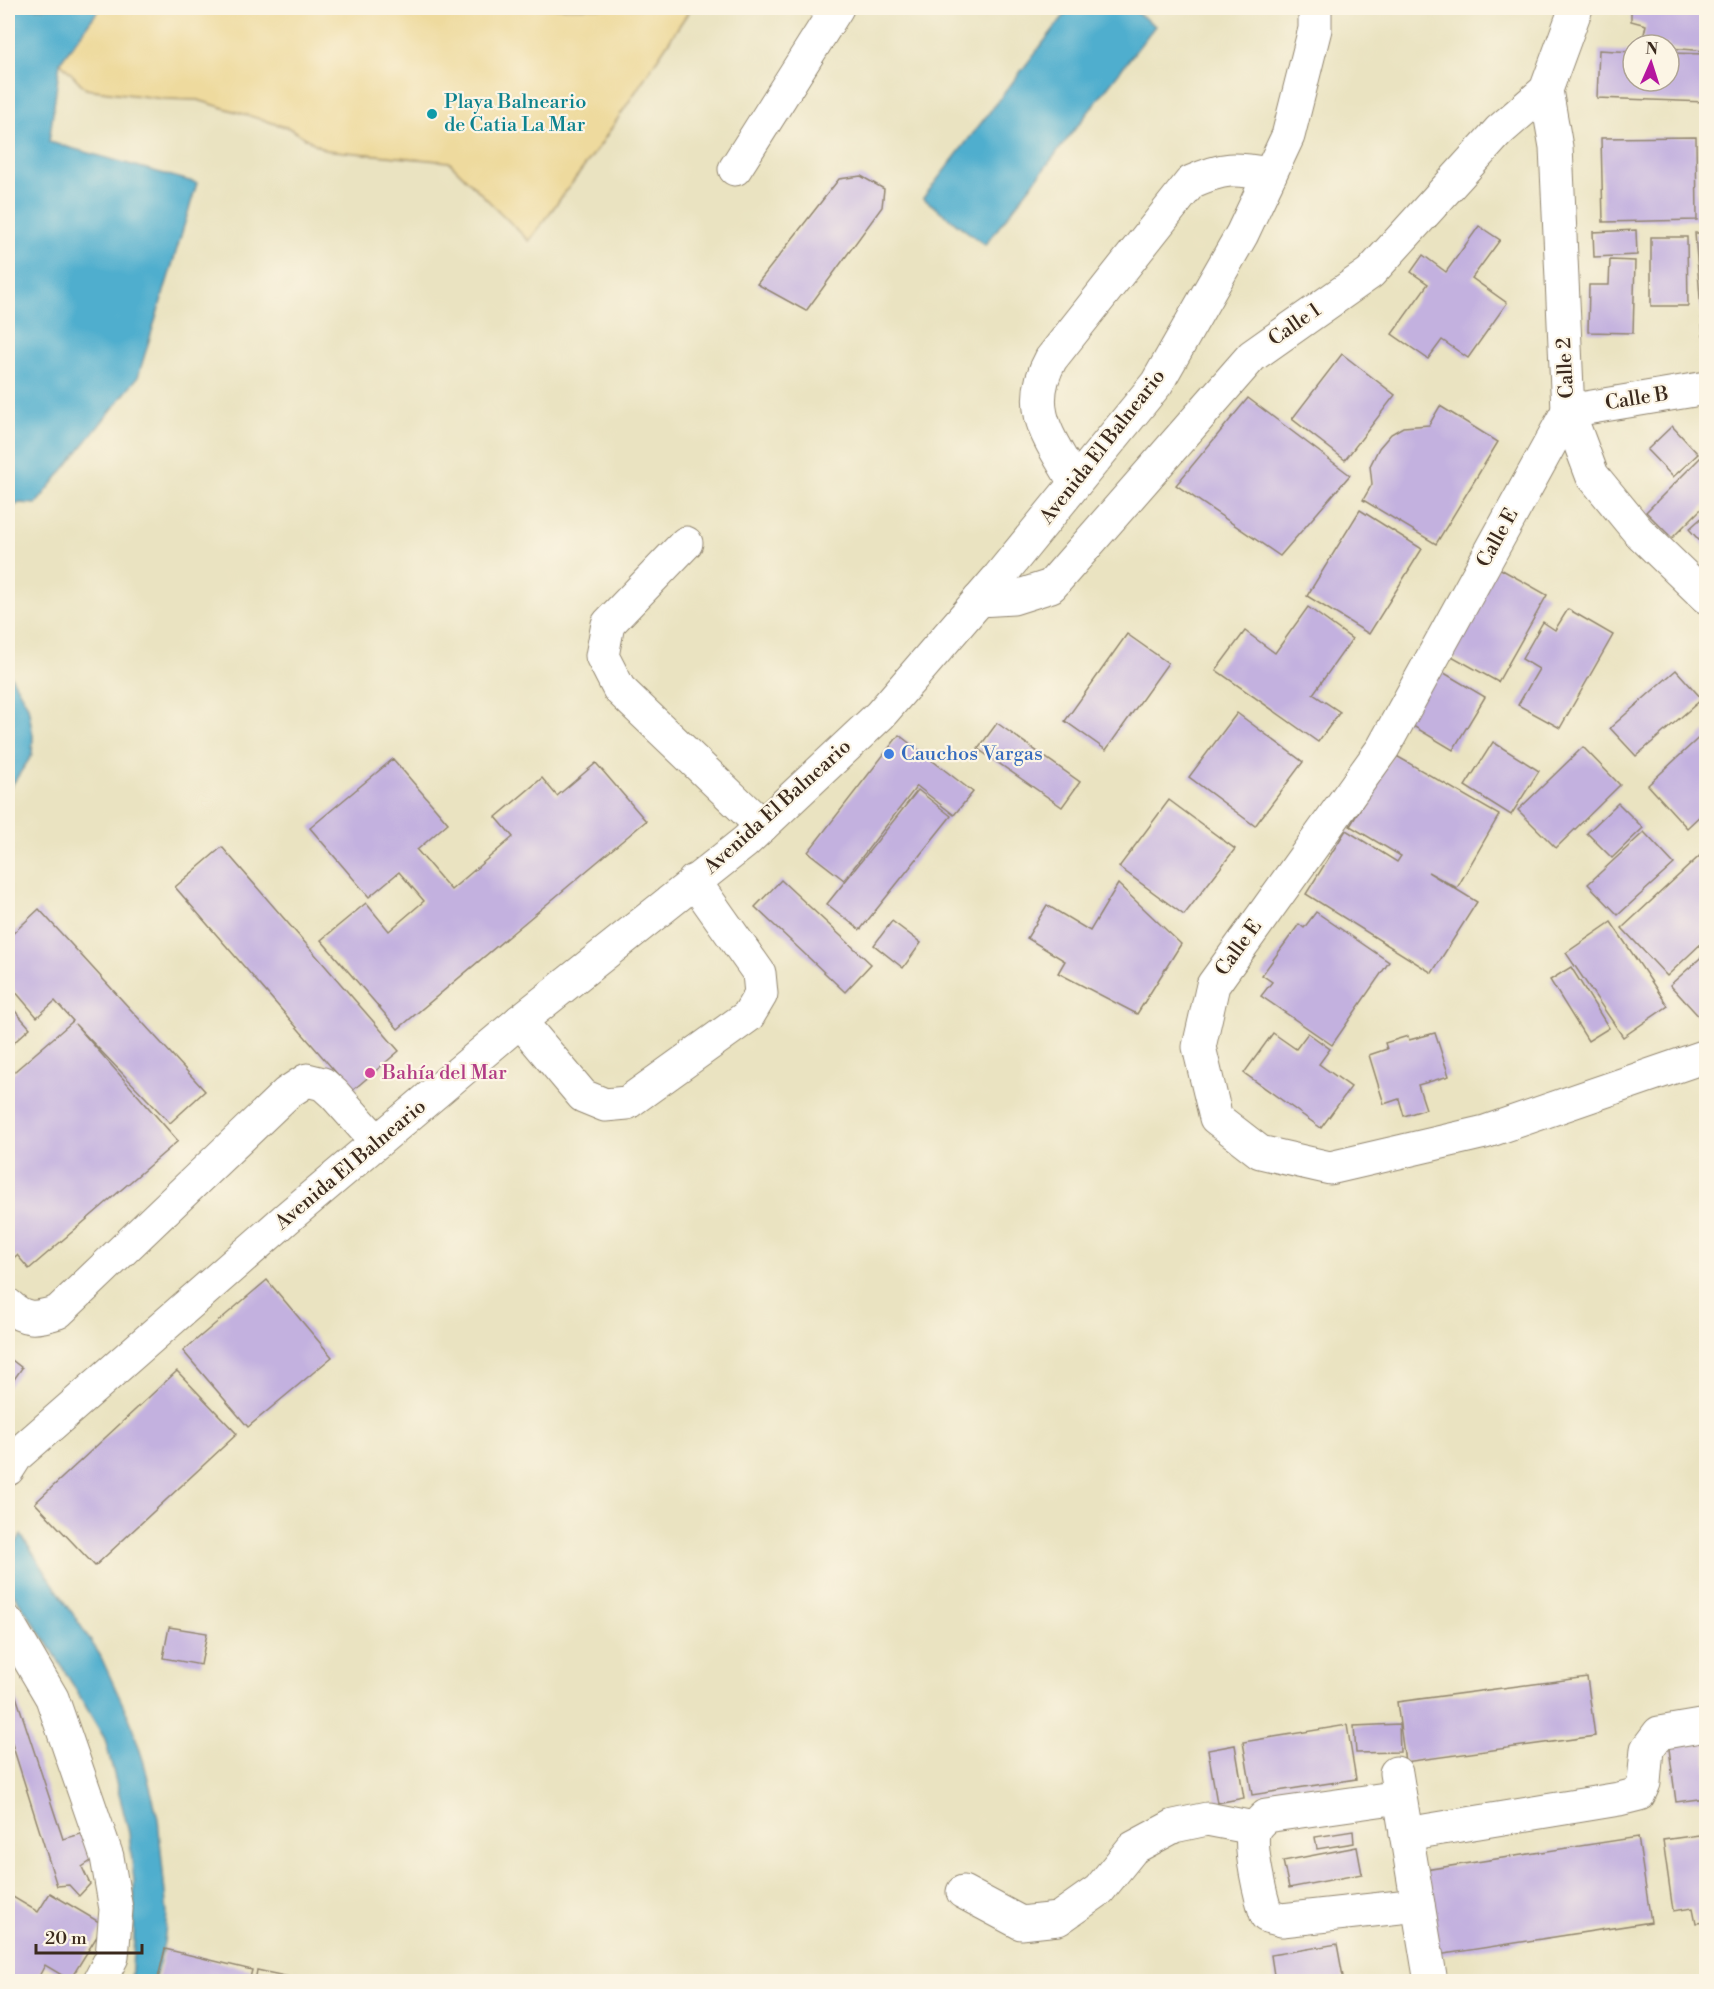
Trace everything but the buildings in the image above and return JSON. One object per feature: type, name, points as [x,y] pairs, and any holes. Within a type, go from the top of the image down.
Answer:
[{"type":"street","points":[[735,169],[837,8]]},
{"type":"street","name":"Avenida El Balneario","points":[[12,1462],[287,1218],[520,1021],[745,842],[880,715],[979,600],[1157,383],[1242,234],[1288,135],[1314,29],[1315,8]]},
{"type":"street","name":"Calle 1","points":[[979,600],[1013,598],[1051,586],[1252,356],[1370,273],[1499,130],[1546,90],[1576,8]]},
{"type":"street","name":"Calle 2","points":[[1546,90],[1556,147],[1568,411],[1592,476],[1638,531],[1707,597]]},
{"type":"street","points":[[1075,483],[1044,427],[1039,412],[1040,383],[1051,359],[1191,182],[1217,171],[1240,169],[1270,174]]},
{"type":"street","name":"Calle B","points":[[1568,411],[1707,388]]},
{"type":"street","name":"Calle E","points":[[1568,411],[1383,748],[1213,985],[1199,1047],[1216,1118],[1260,1152],[1330,1168],[1485,1132],[1707,1056]]},
{"type":"street","points":[[686,543],[608,624],[602,656],[619,689],[762,826]]},
{"type":"street","points":[[520,1021],[583,1096],[605,1105],[627,1103],[748,1016],[761,994],[759,973],[694,881]]},
{"type":"street","points":[[8,1305],[16,1313],[36,1319],[58,1312],[287,1093],[307,1080],[323,1084],[377,1142]]},
{"type":"street","points":[[8,1623],[52,1698],[107,1857],[116,1909],[112,1957],[99,1982]]},
{"type":"street","points":[[1406,1834],[1639,1794],[1644,1783],[1647,1749],[1659,1732],[1707,1725]]},
{"type":"street","points":[[1418,1905],[1282,1920],[1267,1916],[1262,1902],[1251,1839],[1254,1828],[1266,1816],[1398,1785],[1431,1982]]},
{"type":"street","points":[[963,1892],[1022,1923],[1058,1919],[1099,1890],[1133,1848],[1174,1826],[1207,1819],[1254,1828]]},
{"type":"sand","name":"Playa Balneario de Catia La Mar","points":[[100,8],[691,8],[601,144],[529,241],[449,162],[325,150],[289,128],[198,100],[164,99],[86,89],[60,62]]},
{"type":"water","points":[[8,8],[100,8],[60,62],[49,142],[197,183],[138,377],[36,504],[19,503],[8,511]]},
{"type":"water","points":[[1070,8],[1131,8],[1155,26],[985,245],[923,198]]},
{"type":"water","points":[[8,671],[28,706],[33,736],[32,755],[8,791]]},
{"type":"water","points":[[21,1535],[100,1655],[130,1720],[144,1763],[158,1819],[167,1914],[164,1943],[154,1981],[131,1981],[134,1881],[129,1833],[105,1739],[51,1648],[8,1586],[8,1555]]},
{"type":"place","name":"Playa Balneario de Catia La Mar","points":[[432,114]]},
{"type":"place","name":"Cauchos Vargas","points":[[889,754]]},
{"type":"place","name":"Bahía del Mar","points":[[370,1073]]}]
